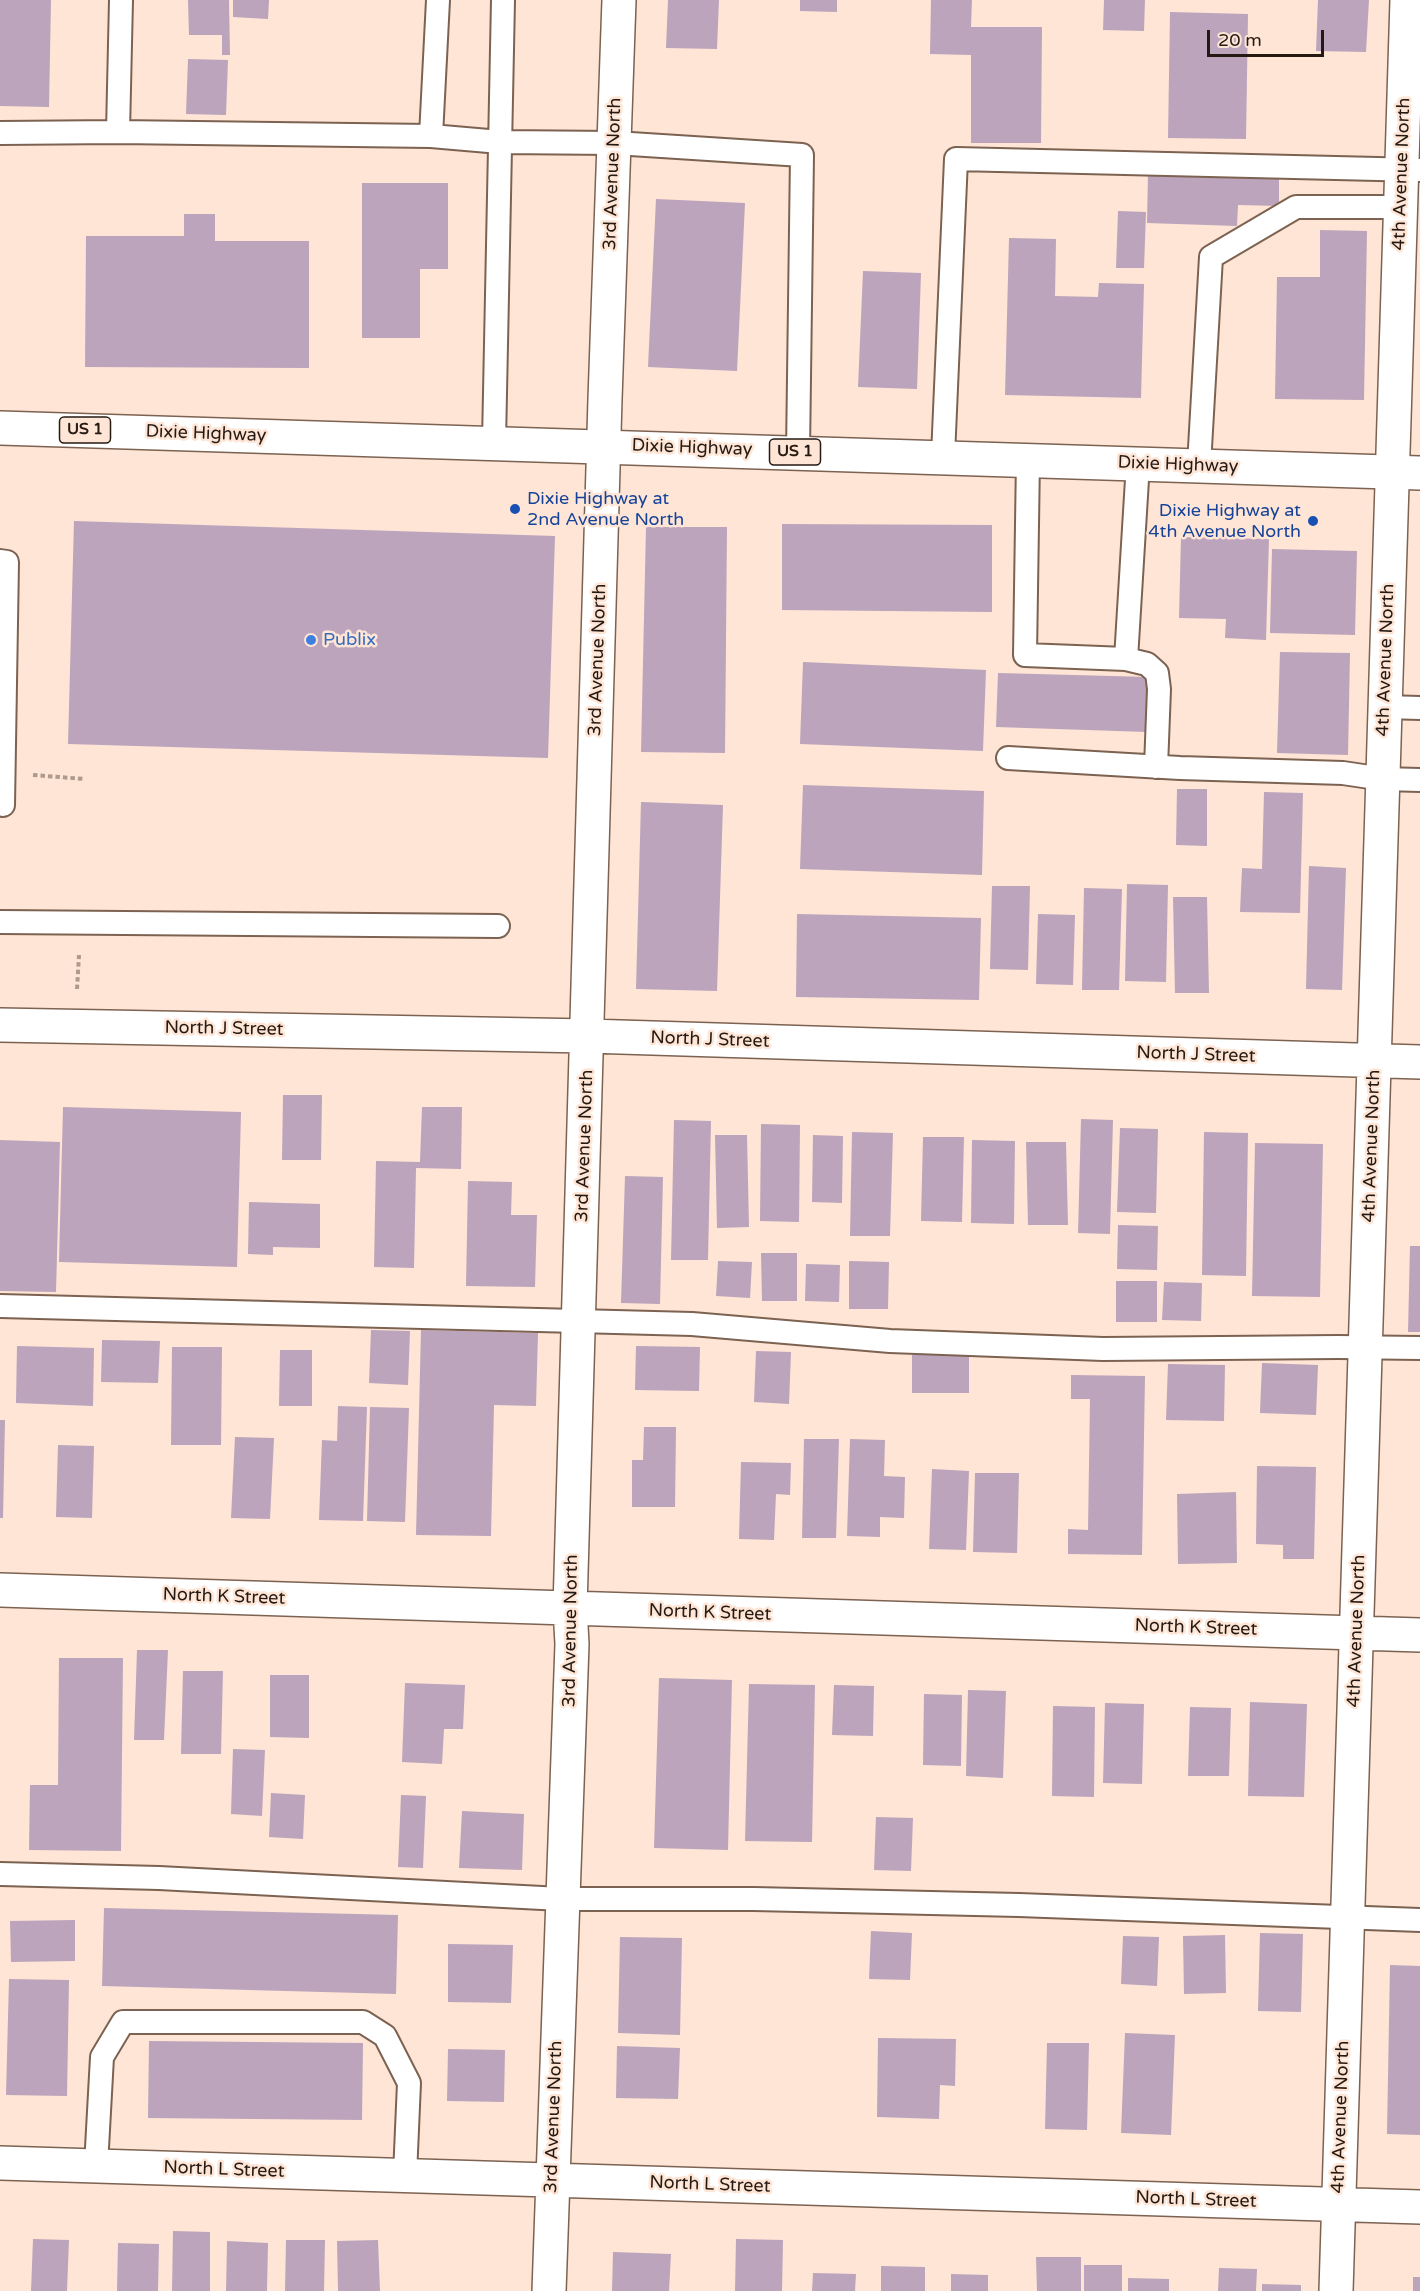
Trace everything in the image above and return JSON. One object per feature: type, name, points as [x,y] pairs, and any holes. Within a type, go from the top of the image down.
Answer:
[{"type":"street","name":"3rd Avenue North","points":[[549,2291],[561,1899],[572,1644],[570,1608],[619,0]]},
{"type":"street","name":"4th Avenue North","points":[[1335,2291],[1385,707],[1406,472],[1410,240],[1400,207],[1411,170],[1407,0]]},
{"type":"street","name":"Dixie Highway","points":[[0,428],[604,445],[1406,472]]},
{"type":"street","name":"North J Street","points":[[0,1025],[588,1036],[1420,1062]]},
{"type":"street","name":"North K Street","points":[[0,1590],[1420,1635]]},
{"type":"street","name":"North L Street","points":[[0,2163],[1420,2207]]},
{"type":"lane","points":[[118,132],[121,0]]},
{"type":"lane","points":[[431,136],[438,0]]},
{"type":"lane","points":[[494,442],[503,0]]},
{"type":"lane","points":[[0,133],[118,132],[431,136],[500,142],[615,143],[802,155],[798,452]]},
{"type":"lane","points":[[944,456],[956,159],[1411,170]]},
{"type":"lane","points":[[1199,465],[1210,257],[1296,207],[1400,207]]},
{"type":"lane","points":[[1028,459],[1025,655],[1126,659],[1148,664],[1156,673],[1159,689],[1156,767]]},
{"type":"lane","points":[[1126,659],[1138,464]]},
{"type":"lane","points":[[0,561],[7,562],[3,805]]},
{"type":"lane","points":[[1385,707],[1420,708]]},
{"type":"lane","points":[[1008,758],[1156,767],[1343,773],[1383,779],[1420,780]]},
{"type":"lane","points":[[0,922],[498,926]]},
{"type":"lane","points":[[0,1306],[692,1324],[890,1341],[1103,1349],[1420,1348]]},
{"type":"lane","points":[[0,1874],[159,1878],[561,1899],[754,1899],[950,1903],[1420,1920]]},
{"type":"lane","points":[[96,2166],[102,2057],[123,2022],[363,2022],[385,2036],[409,2083],[405,2175]]},
{"type":"path","points":[[29,775],[85,779]]},
{"type":"path","points":[[77,990],[79,946]]},
{"type":"building","points":[[0,0],[51,0],[49,107],[0,106]]},
{"type":"building","points":[[188,0],[229,0],[230,55],[222,55],[222,35],[189,35]]},
{"type":"building","points":[[233,0],[269,0],[268,19],[233,17]]},
{"type":"building","points":[[668,0],[719,0],[717,49],[666,48]]},
{"type":"building","points":[[800,0],[837,0],[837,12],[800,11]]},
{"type":"building","points":[[931,0],[972,0],[971,27],[1042,27],[1041,143],[971,143],[971,55],[930,54]]},
{"type":"building","points":[[1104,0],[1145,0],[1144,31],[1103,30]]},
{"type":"building","points":[[1318,0],[1369,0],[1366,52],[1316,51]]},
{"type":"building","points":[[1170,12],[1248,14],[1246,139],[1168,138]]},
{"type":"building","points":[[188,59],[228,60],[226,115],[186,114]]},
{"type":"building","points":[[1148,173],[1279,177],[1279,206],[1238,205],[1237,226],[1147,223]]},
{"type":"building","points":[[362,183],[448,183],[448,269],[420,269],[420,338],[362,338]]},
{"type":"building","points":[[656,199],[745,203],[737,371],[648,367]]},
{"type":"building","points":[[1118,211],[1146,212],[1144,268],[1116,268]]},
{"type":"building","points":[[184,214],[215,214],[215,241],[309,241],[309,368],[85,367],[86,236],[184,236]]},
{"type":"building","points":[[1320,230],[1367,231],[1364,400],[1275,399],[1277,277],[1320,277]]},
{"type":"building","points":[[1009,238],[1056,239],[1055,296],[1098,297],[1099,283],[1144,284],[1141,398],[1005,395]]},
{"type":"building","points":[[863,271],[921,273],[917,389],[858,387]]},
{"type":"building","name":"Publix","points":[[74,521],[555,536],[548,758],[68,744]]},
{"type":"building","points":[[782,524],[992,525],[992,612],[782,610]]},
{"type":"building","points":[[646,527],[727,527],[725,753],[641,752]]},
{"type":"building","points":[[1181,537],[1269,539],[1266,640],[1225,638],[1226,619],[1179,618]]},
{"type":"building","points":[[1272,549],[1357,551],[1355,635],[1270,633]]},
{"type":"building","points":[[1280,652],[1350,653],[1348,755],[1277,753]]},
{"type":"building","points":[[803,662],[986,670],[983,751],[800,744]]},
{"type":"building","points":[[998,673],[1149,677],[1147,732],[996,727]]},
{"type":"building","points":[[803,785],[984,791],[982,875],[800,869]]},
{"type":"building","points":[[1177,789],[1207,789],[1207,846],[1176,845]]},
{"type":"building","points":[[1264,792],[1303,793],[1300,913],[1240,912],[1242,868],[1262,869]]},
{"type":"building","points":[[641,802],[723,805],[717,991],[636,989]]},
{"type":"building","points":[[1309,866],[1346,868],[1342,990],[1306,989]]},
{"type":"building","points":[[1127,884],[1168,885],[1166,982],[1125,981]]},
{"type":"building","points":[[992,886],[1030,886],[1028,970],[990,969]]},
{"type":"building","points":[[1084,888],[1122,889],[1119,990],[1082,990]]},
{"type":"building","points":[[1173,897],[1207,897],[1209,993],[1175,993]]},
{"type":"building","points":[[797,914],[981,918],[979,1000],[796,997]]},
{"type":"building","points":[[1038,914],[1075,915],[1073,985],[1036,984]]},
{"type":"building","points":[[283,1095],[322,1095],[321,1160],[282,1160]]},
{"type":"building","points":[[63,1107],[241,1112],[237,1267],[59,1262]]},
{"type":"building","points":[[422,1107],[462,1107],[461,1169],[416,1168],[414,1268],[374,1267],[376,1161],[420,1162]]},
{"type":"building","points":[[1081,1119],[1113,1120],[1110,1234],[1078,1233]]},
{"type":"building","points":[[674,1120],[711,1121],[708,1260],[671,1260]]},
{"type":"building","points":[[761,1124],[800,1125],[799,1222],[760,1221]]},
{"type":"building","points":[[1120,1128],[1158,1129],[1156,1213],[1117,1212]]},
{"type":"building","points":[[852,1132],[893,1133],[890,1236],[850,1236]]},
{"type":"building","points":[[1204,1132],[1248,1133],[1246,1276],[1202,1275]]},
{"type":"building","points":[[715,1135],[747,1135],[749,1227],[717,1228]]},
{"type":"building","points":[[813,1135],[843,1136],[842,1203],[812,1202]]},
{"type":"building","points":[[923,1137],[964,1137],[962,1222],[921,1221]]},
{"type":"building","points":[[0,1140],[60,1142],[56,1292],[0,1291]]},
{"type":"building","points":[[972,1140],[1015,1141],[1014,1224],[971,1223]]},
{"type":"building","points":[[1026,1142],[1066,1142],[1068,1225],[1028,1225]]},
{"type":"building","points":[[1255,1143],[1323,1144],[1320,1297],[1252,1296]]},
{"type":"building","points":[[625,1176],[663,1177],[660,1304],[621,1303]]},
{"type":"building","points":[[468,1181],[512,1182],[511,1215],[537,1215],[535,1287],[466,1286]]},
{"type":"building","points":[[249,1202],[320,1204],[320,1248],[273,1247],[273,1255],[248,1254]]},
{"type":"building","points":[[1118,1225],[1158,1226],[1157,1270],[1117,1269]]},
{"type":"building","points":[[1410,1246],[1420,1246],[1420,1332],[1408,1332]]},
{"type":"building","points":[[761,1253],[797,1253],[797,1301],[762,1301]]},
{"type":"building","points":[[718,1261],[752,1262],[750,1298],[716,1296]]},
{"type":"building","points":[[849,1261],[889,1262],[888,1309],[849,1309]]},
{"type":"building","points":[[806,1264],[840,1265],[839,1302],[805,1301]]},
{"type":"building","points":[[1116,1281],[1157,1281],[1157,1322],[1116,1322]]},
{"type":"building","points":[[1164,1282],[1202,1283],[1201,1321],[1162,1320]]},
{"type":"building","points":[[371,1330],[410,1331],[408,1385],[369,1383]]},
{"type":"building","points":[[421,1330],[538,1333],[536,1406],[494,1405],[491,1536],[416,1535]]},
{"type":"building","points":[[102,1340],[160,1341],[158,1383],[101,1382]]},
{"type":"building","points":[[17,1346],[94,1348],[93,1406],[16,1403]]},
{"type":"building","points":[[636,1346],[700,1347],[699,1391],[635,1390]]},
{"type":"building","points":[[172,1347],[222,1347],[221,1445],[171,1445]]},
{"type":"building","points":[[280,1350],[312,1350],[312,1406],[279,1406]]},
{"type":"building","points":[[756,1351],[791,1352],[789,1404],[754,1402]]},
{"type":"building","points":[[912,1355],[969,1355],[969,1393],[912,1393]]},
{"type":"building","points":[[1262,1363],[1318,1365],[1316,1415],[1260,1413]]},
{"type":"building","points":[[1168,1364],[1225,1365],[1224,1421],[1166,1420]]},
{"type":"building","points":[[1071,1375],[1145,1376],[1142,1555],[1068,1554],[1068,1529],[1088,1530],[1090,1399],[1071,1399]]},
{"type":"building","points":[[338,1406],[367,1407],[363,1521],[319,1520],[322,1440],[337,1441]]},
{"type":"building","points":[[370,1407],[409,1408],[405,1522],[367,1521]]},
{"type":"building","points":[[0,1420],[5,1420],[3,1518],[0,1518]]},
{"type":"building","points":[[644,1427],[676,1427],[675,1507],[632,1507],[632,1460],[643,1460]]},
{"type":"building","points":[[235,1437],[274,1438],[270,1519],[231,1518]]},
{"type":"building","points":[[804,1439],[839,1439],[836,1538],[802,1538]]},
{"type":"building","points":[[850,1439],[885,1440],[884,1476],[905,1477],[904,1518],[880,1517],[880,1537],[847,1536]]},
{"type":"building","points":[[58,1445],[94,1446],[92,1518],[56,1517]]},
{"type":"building","points":[[741,1462],[791,1463],[790,1495],[776,1494],[774,1540],[739,1539]]},
{"type":"building","points":[[1257,1466],[1316,1467],[1314,1559],[1283,1559],[1283,1545],[1256,1544]]},
{"type":"building","points":[[932,1469],[969,1471],[966,1550],[929,1549]]},
{"type":"building","points":[[975,1473],[1019,1473],[1017,1553],[973,1552]]},
{"type":"building","points":[[1236,1492],[1237,1563],[1178,1564],[1177,1494]]},
{"type":"building","points":[[137,1650],[168,1650],[164,1740],[134,1740]]},
{"type":"building","points":[[59,1658],[123,1658],[121,1851],[29,1850],[30,1785],[58,1785]]},
{"type":"building","points":[[183,1671],[223,1671],[221,1754],[181,1754]]},
{"type":"building","points":[[270,1675],[309,1675],[309,1738],[270,1737]]},
{"type":"building","points":[[659,1678],[732,1680],[728,1850],[654,1848]]},
{"type":"building","points":[[405,1683],[465,1685],[463,1729],[444,1729],[442,1764],[402,1762]]},
{"type":"building","points":[[749,1684],[815,1685],[812,1842],[745,1841]]},
{"type":"building","points":[[834,1685],[874,1686],[873,1736],[832,1735]]},
{"type":"building","points":[[968,1690],[1006,1691],[1003,1778],[966,1776]]},
{"type":"building","points":[[924,1694],[962,1695],[961,1766],[923,1765]]},
{"type":"building","points":[[1250,1702],[1307,1704],[1304,1797],[1248,1796]]},
{"type":"building","points":[[1105,1703],[1144,1704],[1142,1784],[1103,1783]]},
{"type":"building","points":[[1053,1706],[1095,1707],[1094,1797],[1052,1796]]},
{"type":"building","points":[[1190,1707],[1231,1708],[1229,1776],[1188,1776]]},
{"type":"building","points":[[233,1749],[265,1750],[262,1816],[231,1814]]},
{"type":"building","points":[[271,1793],[305,1795],[303,1839],[269,1837]]},
{"type":"building","points":[[401,1795],[426,1796],[423,1868],[398,1867]]},
{"type":"building","points":[[462,1811],[524,1814],[522,1870],[459,1868]]},
{"type":"building","points":[[876,1817],[913,1818],[911,1871],[874,1870]]},
{"type":"building","points":[[104,1908],[398,1915],[396,1994],[102,1986]]},
{"type":"building","points":[[75,1920],[75,1961],[11,1962],[10,1921]]},
{"type":"building","points":[[871,1931],[912,1933],[910,1980],[869,1979]]},
{"type":"building","points":[[1260,1933],[1303,1934],[1301,2012],[1258,2011]]},
{"type":"building","points":[[1225,1935],[1226,1993],[1184,1994],[1183,1936]]},
{"type":"building","points":[[1123,1936],[1159,1937],[1157,1986],[1121,1984]]},
{"type":"building","points":[[620,1937],[682,1938],[680,2035],[618,2033]]},
{"type":"building","points":[[448,1944],[513,1945],[511,2003],[448,2002]]},
{"type":"building","points":[[1390,1965],[1420,1966],[1420,2135],[1387,2134]]},
{"type":"building","points":[[9,1979],[69,1980],[67,2096],[6,2095]]},
{"type":"building","points":[[1125,2033],[1175,2035],[1171,2135],[1121,2133]]},
{"type":"building","points":[[878,2038],[956,2039],[955,2086],[940,2085],[939,2119],[877,2117]]},
{"type":"building","points":[[149,2041],[363,2043],[362,2120],[148,2118]]},
{"type":"building","points":[[1047,2043],[1089,2043],[1087,2130],[1045,2129]]},
{"type":"building","points":[[617,2046],[680,2048],[678,2099],[616,2098]]},
{"type":"building","points":[[448,2049],[505,2050],[504,2102],[447,2101]]},
{"type":"building","points":[[173,2231],[210,2232],[210,2291],[172,2291]]},
{"type":"building","points":[[33,2239],[69,2240],[67,2291],[31,2291]]},
{"type":"building","points":[[736,2239],[783,2240],[782,2291],[735,2291]]},
{"type":"building","points":[[286,2240],[325,2240],[324,2291],[285,2291]]},
{"type":"building","points":[[378,2240],[380,2291],[338,2291],[337,2241]]},
{"type":"building","points":[[227,2241],[268,2243],[267,2291],[226,2291]]},
{"type":"building","points":[[118,2243],[159,2244],[158,2291],[117,2291]]},
{"type":"building","points":[[613,2252],[671,2254],[669,2291],[612,2291]]},
{"type":"building","points":[[1036,2257],[1081,2257],[1081,2291],[1037,2291]]},
{"type":"building","points":[[1084,2265],[1122,2265],[1122,2291],[1084,2291]]},
{"type":"building","points":[[881,2266],[925,2267],[925,2291],[881,2291]]},
{"type":"building","points":[[1219,2268],[1257,2269],[1256,2291],[1218,2291]]},
{"type":"building","points":[[813,2273],[856,2274],[855,2291],[812,2291]]},
{"type":"building","points":[[951,2274],[988,2275],[988,2291],[951,2291]]},
{"type":"building","points":[[1413,2277],[1420,2277],[1420,2291],[1413,2291]]},
{"type":"building","points":[[1128,2278],[1169,2279],[1169,2291],[1128,2291]]},
{"type":"building","points":[[1262,2284],[1301,2285],[1301,2291],[1262,2291]]},
{"type":"place","name":"Dixie Highway at 2nd Avenue North","points":[[515,509]]},
{"type":"place","name":"Dixie Highway at 4th Avenue North","points":[[1313,521]]},
{"type":"place","name":"Publix","points":[[311,640]]}]
